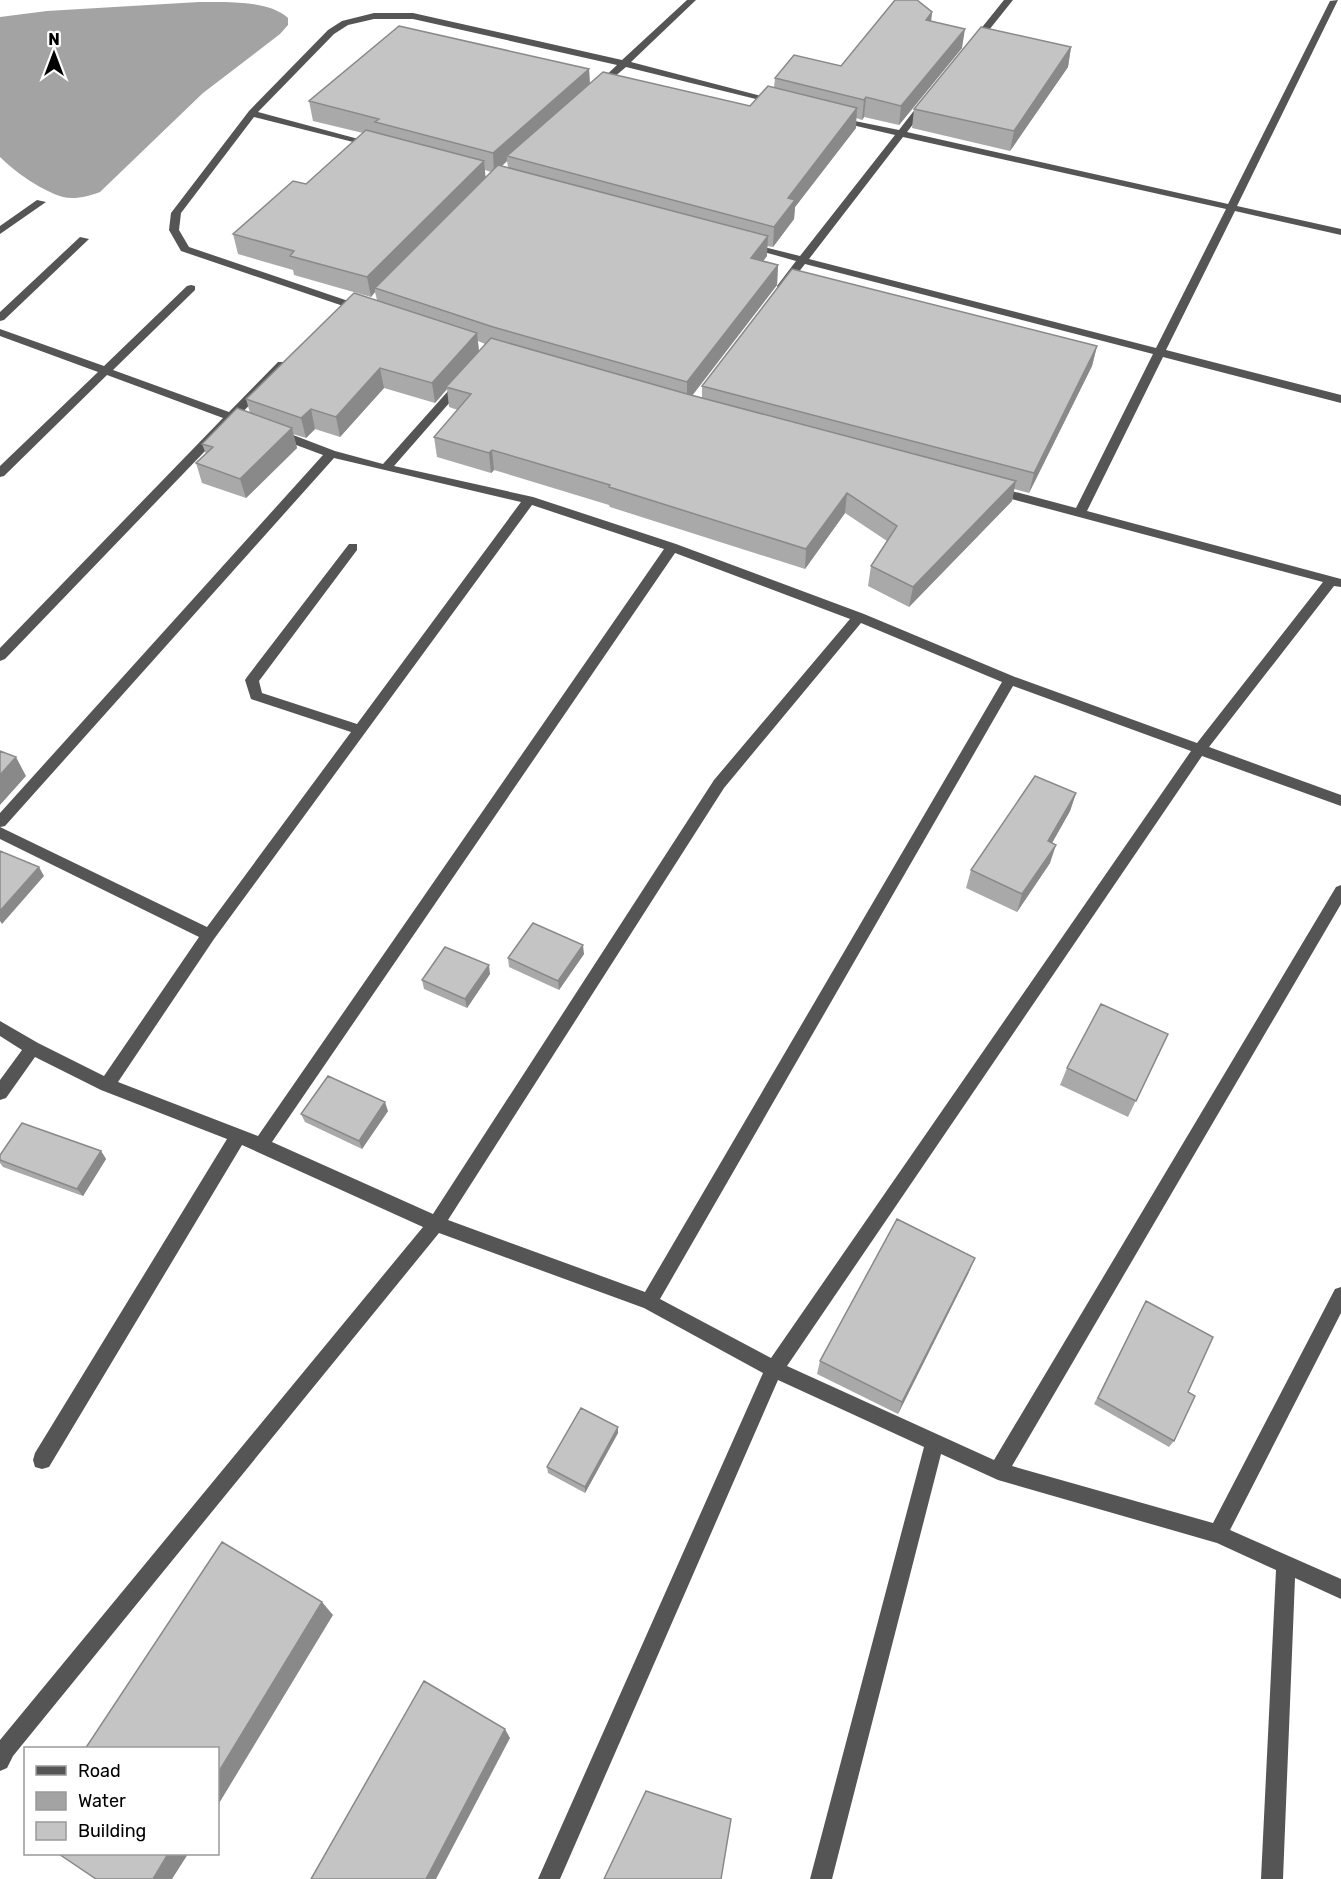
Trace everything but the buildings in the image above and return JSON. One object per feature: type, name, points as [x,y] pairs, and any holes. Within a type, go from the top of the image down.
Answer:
[{"type":"street","points":[[591,94],[626,64],[692,0]]},
{"type":"street","points":[[965,54],[1009,0]]},
{"type":"street","points":[[1080,513],[1335,1]]},
{"type":"street","points":[[373,309],[185,249],[174,230],[177,213],[252,113],[331,32],[345,23],[374,16],[413,16],[626,64],[785,105]]},
{"type":"street","points":[[774,297],[899,134],[936,90]]},
{"type":"street","points":[[252,113],[385,149]]},
{"type":"street","points":[[831,117],[1341,232]]},
{"type":"street","points":[[0,231],[40,202]]},
{"type":"street","points":[[0,318],[84,239]]},
{"type":"street","points":[[734,242],[1341,399]]},
{"type":"street","points":[[0,473],[103,370],[191,288]]},
{"type":"street","points":[[0,332],[331,453],[386,468],[529,500],[672,547],[859,617],[1010,680],[1341,801]]},
{"type":"street","points":[[0,656],[282,364]]},
{"type":"street","points":[[386,468],[468,376]]},
{"type":"street","points":[[0,822],[331,453]]},
{"type":"street","points":[[549,1879],[774,1369],[1199,750],[1336,582],[977,486]]},
{"type":"street","points":[[107,1085],[209,935],[529,500]]},
{"type":"street","points":[[353,547],[252,680],[256,696],[359,730]]},
{"type":"street","points":[[261,1145],[672,547]]},
{"type":"street","points":[[0,1761],[14,1740],[436,1224],[719,784],[859,617]]},
{"type":"street","points":[[649,1302],[1010,680]]},
{"type":"street","points":[[0,833],[209,935]]},
{"type":"street","points":[[998,1471],[1341,891]]},
{"type":"street","points":[[0,1028],[32,1048],[107,1085],[261,1145],[436,1224],[649,1302],[774,1369],[998,1471],[1218,1534],[1341,1589]]},
{"type":"street","points":[[0,1093],[32,1048]]},
{"type":"street","points":[[42,1460],[238,1136]]},
{"type":"street","points":[[1218,1534],[1341,1296]]},
{"type":"street","points":[[821,1879],[935,1441]]},
{"type":"street","points":[[1272,1879],[1286,1566]]},
{"type":"water","points":[[199,2],[259,5],[280,12],[288,18],[288,25],[280,34],[203,93],[100,192],[87,196],[63,197],[29,180],[0,157],[0,17],[47,11]]}]
